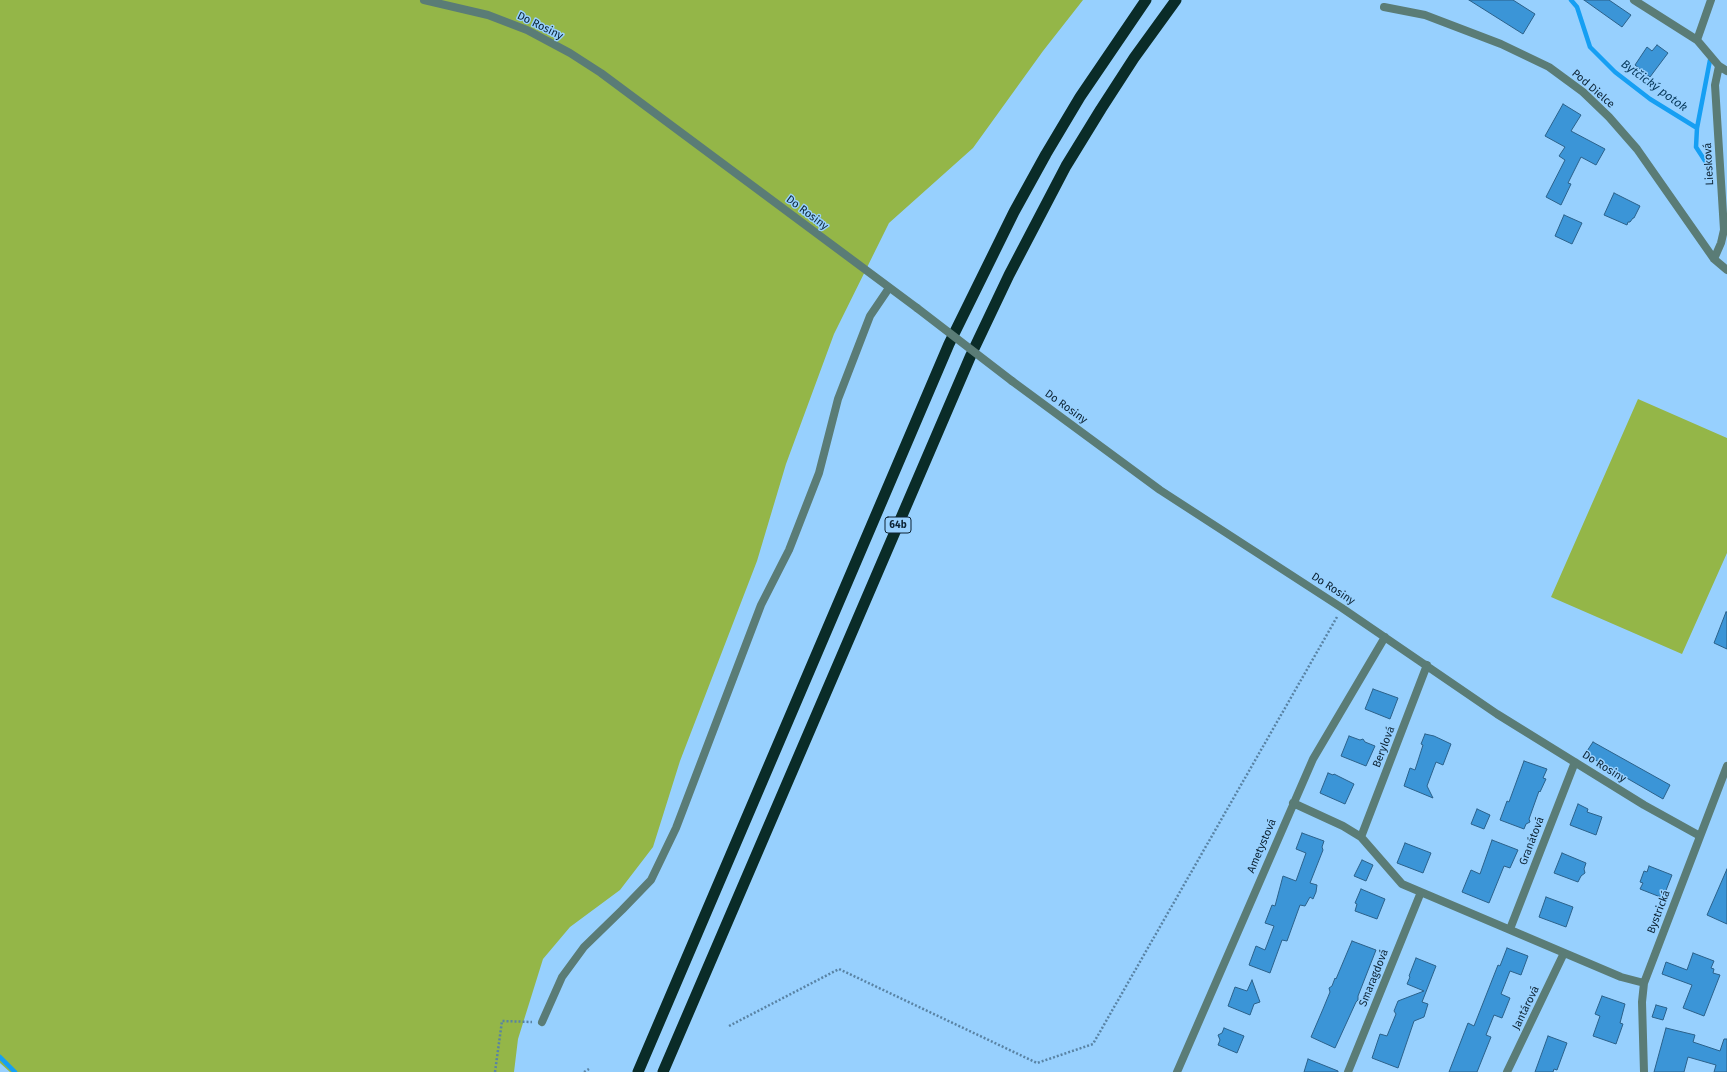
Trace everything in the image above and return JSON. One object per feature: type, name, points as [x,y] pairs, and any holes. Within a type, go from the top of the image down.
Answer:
[{"type":"highway","name":"64b","points":[[638,1072],[956,330],[1014,212],[1046,154],[1080,97],[1146,0]]},
{"type":"highway","name":"64b","points":[[664,1072],[968,362],[993,308],[1037,221],[1078,147],[1134,58],[1176,0]]},
{"type":"street","name":"Do Rosiny","points":[[424,0],[488,15],[527,30],[570,53],[601,73],[1160,490],[1342,608],[1497,714],[1644,805],[1700,836]]},
{"type":"street","points":[[1634,0],[1697,40],[1718,66],[1727,71]]},
{"type":"street","points":[[1697,40],[1711,0]]},
{"type":"street","name":"Pod Dielce","points":[[1384,7],[1424,15],[1501,44],[1549,67],[1583,92],[1609,117],[1637,149],[1714,259],[1727,270]]},
{"type":"street","name":"Liesková","points":[[1714,259],[1722,243],[1724,230],[1716,85],[1718,66]]},
{"type":"street","points":[[542,1022],[562,977],[584,947],[650,880],[676,828],[761,605],[789,550],[819,474],[838,399],[870,316],[889,288]]},
{"type":"street","name":"Ametystová","points":[[1177,1072],[1292,803],[1313,759],[1385,637]]},
{"type":"street","name":"Berylová","points":[[1361,837],[1427,665]]},
{"type":"street","name":"Granátová","points":[[1510,928],[1575,762]]},
{"type":"street","name":"Bystrická","points":[[1644,1072],[1642,1002],[1644,983],[1727,766]]},
{"type":"street","points":[[1292,803],[1343,826],[1361,837],[1402,884],[1510,928],[1621,977],[1644,983]]},
{"type":"street","name":"Smaragdová","points":[[1348,1072],[1421,892]]},
{"type":"street","name":"Jantárová","points":[[1507,1072],[1564,953]]},
{"type":"path","points":[[729,1026],[839,970],[1036,1063],[1093,1044],[1342,608]]},
{"type":"path","points":[[495,1072],[502,1021],[542,1022]]},
{"type":"path","points":[[584,1072],[589,1069]]},
{"type":"green space","points":[[0,0],[1083,0],[1043,51],[973,148],[889,223],[834,334],[786,464],[757,561],[680,761],[653,847],[620,890],[570,927],[543,959],[518,1039],[514,1072],[10,1072],[0,1063]]},
{"type":"green space","points":[[1638,399],[1727,438],[1727,553],[1682,654],[1551,597]]},
{"type":"building","points":[[1469,0],[1513,0],[1535,14],[1523,34]]},
{"type":"building","points":[[1584,0],[1609,0],[1631,15],[1622,27]]},
{"type":"building","points":[[1657,45],[1668,53],[1650,77],[1635,65],[1647,47],[1652,51]]},
{"type":"building","points":[[1563,104],[1581,115],[1571,131],[1605,149],[1596,165],[1581,157],[1568,183],[1571,184],[1561,205],[1546,197],[1565,160],[1559,156],[1565,147],[1545,136]]},
{"type":"building","points":[[1614,193],[1640,206],[1634,218],[1628,222],[1627,225],[1604,215]]},
{"type":"building","points":[[1564,215],[1582,223],[1572,244],[1555,236]]},
{"type":"building","points":[[1727,612],[1727,649],[1714,643]]},
{"type":"building","points":[[1373,689],[1398,698],[1390,719],[1365,709]]},
{"type":"building","points":[[1425,734],[1434,736],[1451,744],[1443,765],[1436,762],[1427,786],[1433,798],[1404,786],[1410,768],[1415,770]]},
{"type":"building","points":[[1349,736],[1360,740],[1363,739],[1365,742],[1375,746],[1366,766],[1341,756]]},
{"type":"building","points":[[1593,742],[1670,785],[1663,799],[1585,754]]},
{"type":"building","points":[[1524,761],[1547,769],[1543,778],[1546,779],[1540,792],[1539,791],[1529,819],[1530,822],[1526,824],[1524,829],[1500,820],[1507,801],[1509,802]]},
{"type":"building","points":[[1328,773],[1334,774],[1354,784],[1345,804],[1320,793]]},
{"type":"building","points":[[1578,804],[1588,809],[1587,812],[1602,817],[1596,835],[1570,825]]},
{"type":"building","points":[[1477,809],[1490,815],[1484,829],[1471,824]]},
{"type":"building","points":[[1302,833],[1324,841],[1322,847],[1323,850],[1310,883],[1317,885],[1316,892],[1313,899],[1310,897],[1305,906],[1300,905],[1287,941],[1282,940],[1270,973],[1249,965],[1256,946],[1265,950],[1274,926],[1265,923],[1272,905],[1275,906],[1283,876],[1296,881],[1306,853],[1296,849]]},
{"type":"building","points":[[1492,840],[1518,850],[1510,868],[1504,866],[1489,903],[1462,892],[1471,870],[1480,874]]},
{"type":"building","points":[[1405,843],[1431,853],[1423,873],[1397,863]]},
{"type":"building","points":[[1562,853],[1586,863],[1584,869],[1585,873],[1581,876],[1578,882],[1554,873]]},
{"type":"building","points":[[1362,860],[1373,865],[1366,881],[1354,876]]},
{"type":"building","points":[[1649,866],[1672,875],[1663,898],[1640,889],[1643,883],[1640,882],[1644,871],[1647,872]]},
{"type":"building","points":[[1727,869],[1727,924],[1707,915]]},
{"type":"building","points":[[1361,889],[1385,899],[1377,919],[1355,911],[1357,904],[1355,903]]},
{"type":"building","points":[[1546,897],[1573,907],[1566,927],[1539,917]]},
{"type":"building","points":[[1352,941],[1376,950],[1358,996],[1358,1000],[1335,1048],[1311,1037],[1330,992],[1329,988],[1332,986],[1335,978],[1336,979]]},
{"type":"building","points":[[1507,948],[1528,956],[1521,975],[1510,971],[1501,994],[1510,998],[1502,1018],[1494,1015],[1486,1035],[1491,1037],[1477,1072],[1449,1072],[1468,1023],[1474,1026],[1498,965],[1500,966]]},
{"type":"building","points":[[1693,953],[1714,961],[1711,968],[1714,969],[1713,973],[1720,975],[1704,1016],[1683,1008],[1692,985],[1662,974],[1666,962],[1687,970]]},
{"type":"building","points":[[1416,958],[1436,966],[1422,1002],[1428,1004],[1424,1017],[1414,1021],[1398,1068],[1372,1058],[1380,1034],[1387,1036],[1396,1014],[1394,1011],[1398,1001],[1424,991],[1407,984]]},
{"type":"building","points":[[1252,980],[1260,1002],[1254,1004],[1250,1015],[1228,1006],[1235,987],[1247,991]]},
{"type":"building","points":[[1602,996],[1625,1004],[1620,1023],[1623,1024],[1616,1044],[1593,1036],[1600,1016],[1595,1014]]},
{"type":"building","points":[[1656,1005],[1667,1008],[1663,1020],[1652,1017]]},
{"type":"building","points":[[1224,1028],[1244,1036],[1237,1053],[1218,1045],[1220,1040],[1218,1035],[1222,1033]]},
{"type":"building","points":[[1666,1028],[1695,1035],[1693,1042],[1720,1051],[1724,1039],[1727,1039],[1727,1072],[1714,1072],[1716,1065],[1688,1057],[1684,1072],[1654,1072]]},
{"type":"building","points":[[1548,1036],[1567,1043],[1557,1070],[1554,1069],[1553,1072],[1535,1072]]},
{"type":"building","points":[[1308,1059],[1338,1071],[1338,1072],[1304,1072]]},
{"type":"waterway","name":"Bytčický potok","points":[[1571,0],[1577,7],[1590,47],[1615,72],[1650,99],[1697,128],[1696,147],[1709,167]]},
{"type":"waterway","points":[[1697,128],[1710,60]]},
{"type":"waterway","points":[[0,1057],[15,1072]]}]
